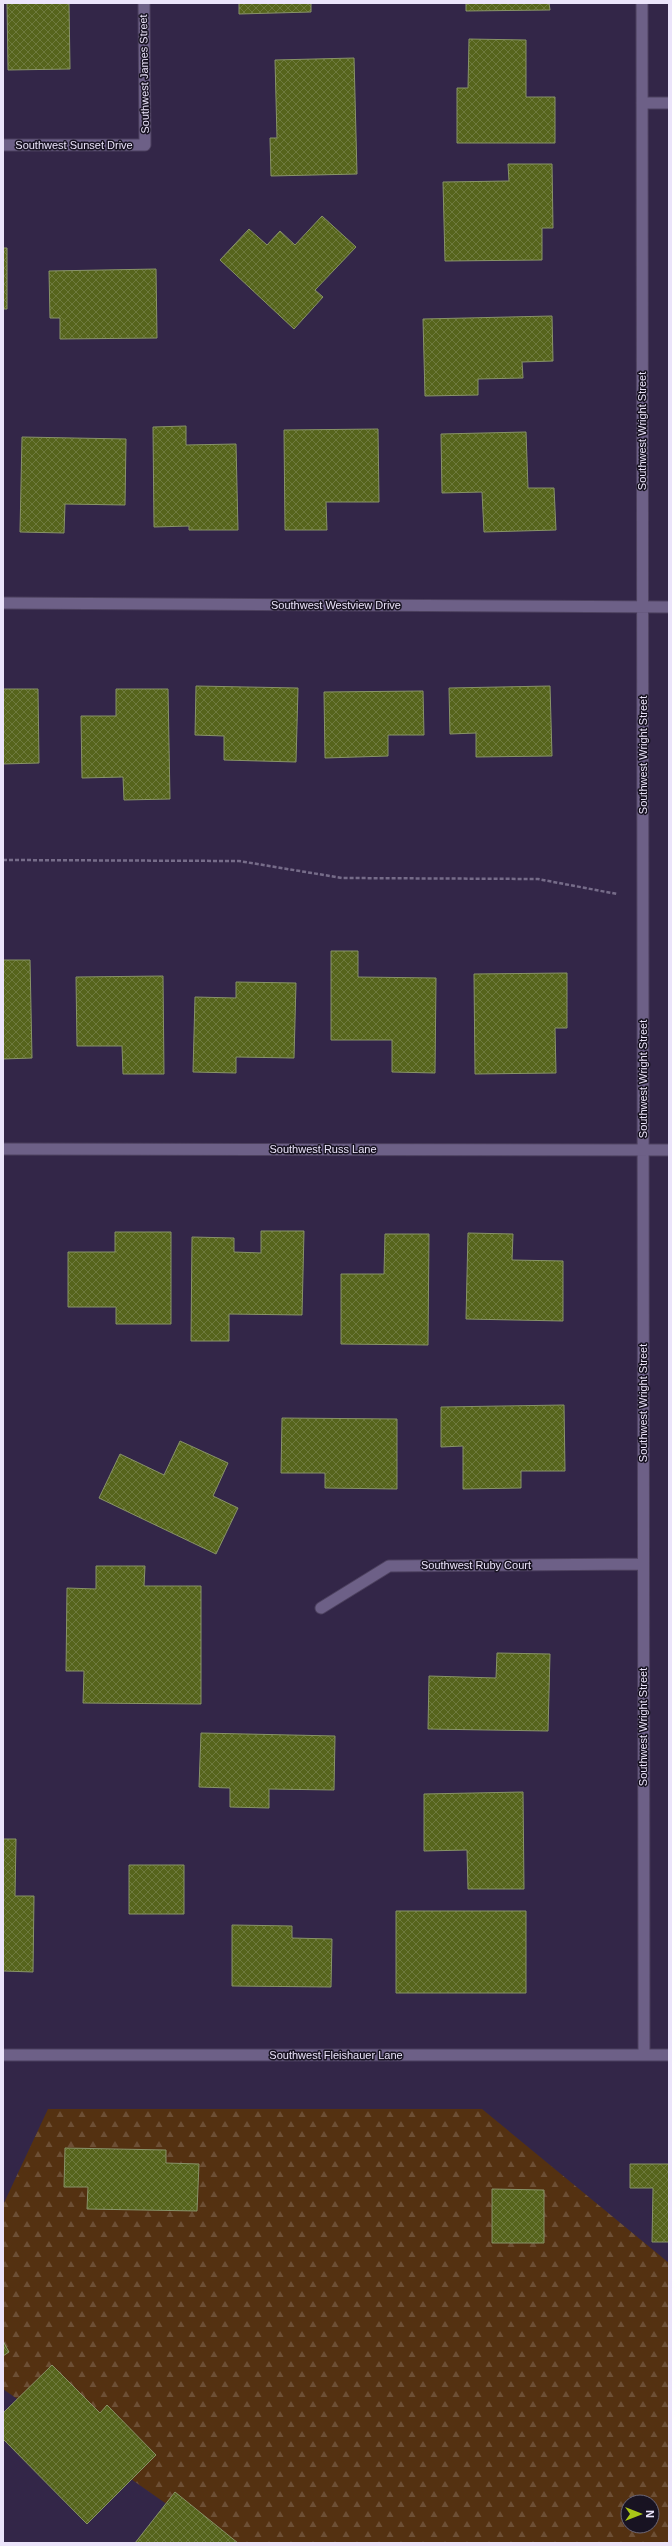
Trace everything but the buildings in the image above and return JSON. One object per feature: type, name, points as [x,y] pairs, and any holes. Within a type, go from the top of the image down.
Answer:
[{"type":"street","name":"Southwest James Street","points":[[144,3],[145,145]]},
{"type":"street","name":"Southwest Wright Street","points":[[642,3],[644,2055]]},
{"type":"street","points":[[642,103],[669,104]]},
{"type":"street","name":"Southwest Sunset Drive","points":[[3,145],[145,145]]},
{"type":"street","name":"Southwest Westview Drive","points":[[3,603],[669,607]]},
{"type":"street","name":"Southwest Russ Lane","points":[[3,1149],[669,1150]]},
{"type":"street","name":"Southwest Ruby Court","points":[[321,1608],[389,1566],[643,1564]]},
{"type":"street","name":"Southwest Fleishauer Lane","points":[[3,2055],[669,2055]]},
{"type":"path","points":[[3,860],[239,862],[342,878],[538,879],[643,898]]},
{"type":"green space","points":[[48,2109],[482,2109],[669,2263],[669,2543],[222,2543],[3,2389],[3,2205]]}]
